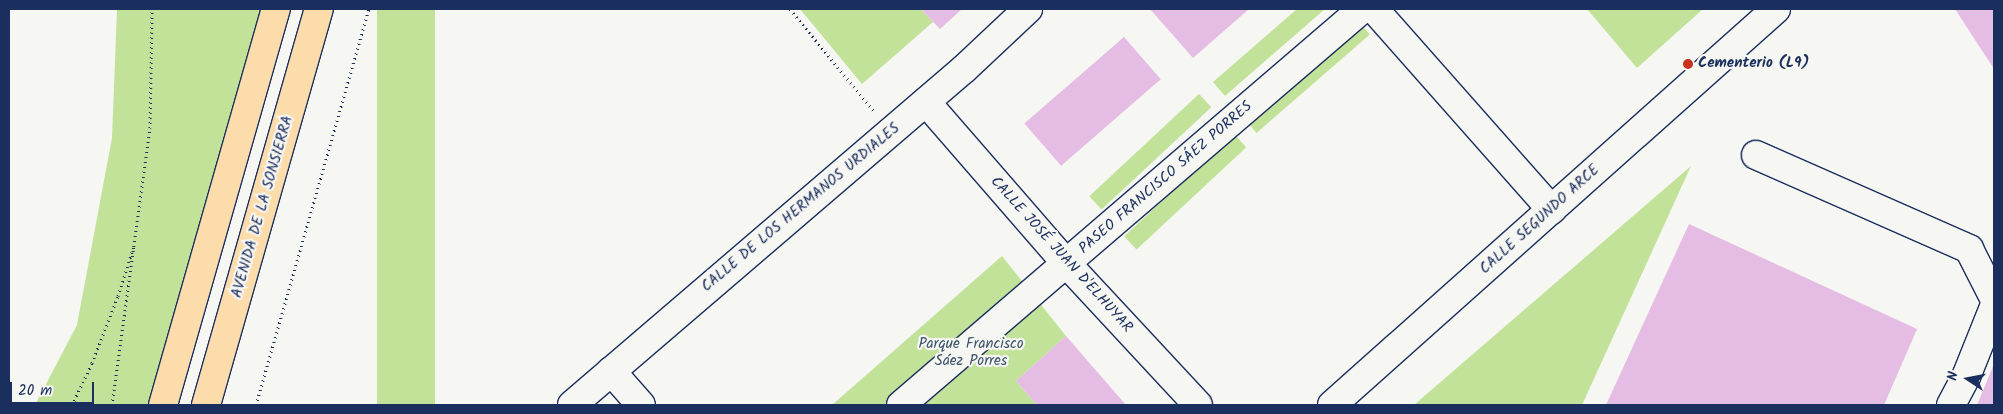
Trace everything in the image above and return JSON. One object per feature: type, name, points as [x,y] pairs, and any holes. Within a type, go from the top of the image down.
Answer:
[{"type":"main road","points":[[163,405],[276,9]]},
{"type":"main road","name":"AVENIDA DE LA SONSIERRA","points":[[206,405],[319,9]]},
{"type":"street","name":"CALLE DE LOS HERMANOS URDIALES","points":[[572,405],[926,102],[1028,9]]},
{"type":"street","name":"PASEO FRANCISCO SÁEZ PORRES","points":[[901,405],[1030,292],[1067,264],[1362,9]]},
{"type":"street","points":[[1374,9],[1552,210]]},
{"type":"street","name":"CALLE SEGUNDO ARCE","points":[[1748,35],[1760,9]]},
{"type":"street","name":"CALLE SEGUNDO ARCE","points":[[1332,405],[1776,9]]},
{"type":"street","name":"CALLE JOSÉ JUAN D'ELHUYAR","points":[[926,102],[1067,264],[1198,405]]},
{"type":"street","points":[[1756,155],[1969,249],[1994,298]]},
{"type":"street","points":[[1951,405],[1966,377],[1994,307]]},
{"type":"street","points":[[611,371],[641,405]]},
{"type":"path","points":[[112,405],[137,236],[150,128],[152,9]]},
{"type":"path","points":[[256,405],[370,9]]},
{"type":"path","points":[[790,9],[891,132]]},
{"type":"path","points":[[72,405],[92,363],[118,296],[137,236]]},
{"type":"green space","points":[[117,9],[276,9],[163,405],[35,405],[77,325],[112,138]]},
{"type":"green space","points":[[377,9],[435,9],[435,405],[377,405]]},
{"type":"green space","points":[[800,9],[921,9],[933,22],[862,84]]},
{"type":"green space","points":[[1297,9],[1325,9],[1225,96],[1213,82]]},
{"type":"green space","points":[[1587,9],[1703,9],[1637,68]]},
{"type":"green space","points":[[1358,21],[1370,35],[1257,133],[1245,119]]},
{"type":"green space","points":[[1199,94],[1211,107],[1102,209],[1089,196]]},
{"type":"green space","points":[[1234,134],[1246,147],[1137,249],[1124,236]]},
{"type":"green space","points":[[1691,166],[1582,405],[1414,405]]},
{"type":"green space","name":"Parque Francisco Sáez Porres","points":[[1002,256],[1066,336],[1016,381],[1037,405],[832,405]]},
{"type":"building","points":[[921,9],[962,9],[940,29]]},
{"type":"building","points":[[1150,9],[1249,9],[1193,58]]},
{"type":"building","points":[[1955,9],[1994,9],[1994,69]]},
{"type":"building","points":[[1124,37],[1161,79],[1061,166],[1024,124]]},
{"type":"building","points":[[1689,224],[1917,329],[1884,405],[1606,405]]},
{"type":"building","points":[[1066,336],[1126,405],[1037,405],[1016,381]]},
{"type":"building","points":[[1994,364],[1994,405],[1977,405]]},
{"type":"place","name":"Cementerio (L9)","points":[[1688,64]]}]
